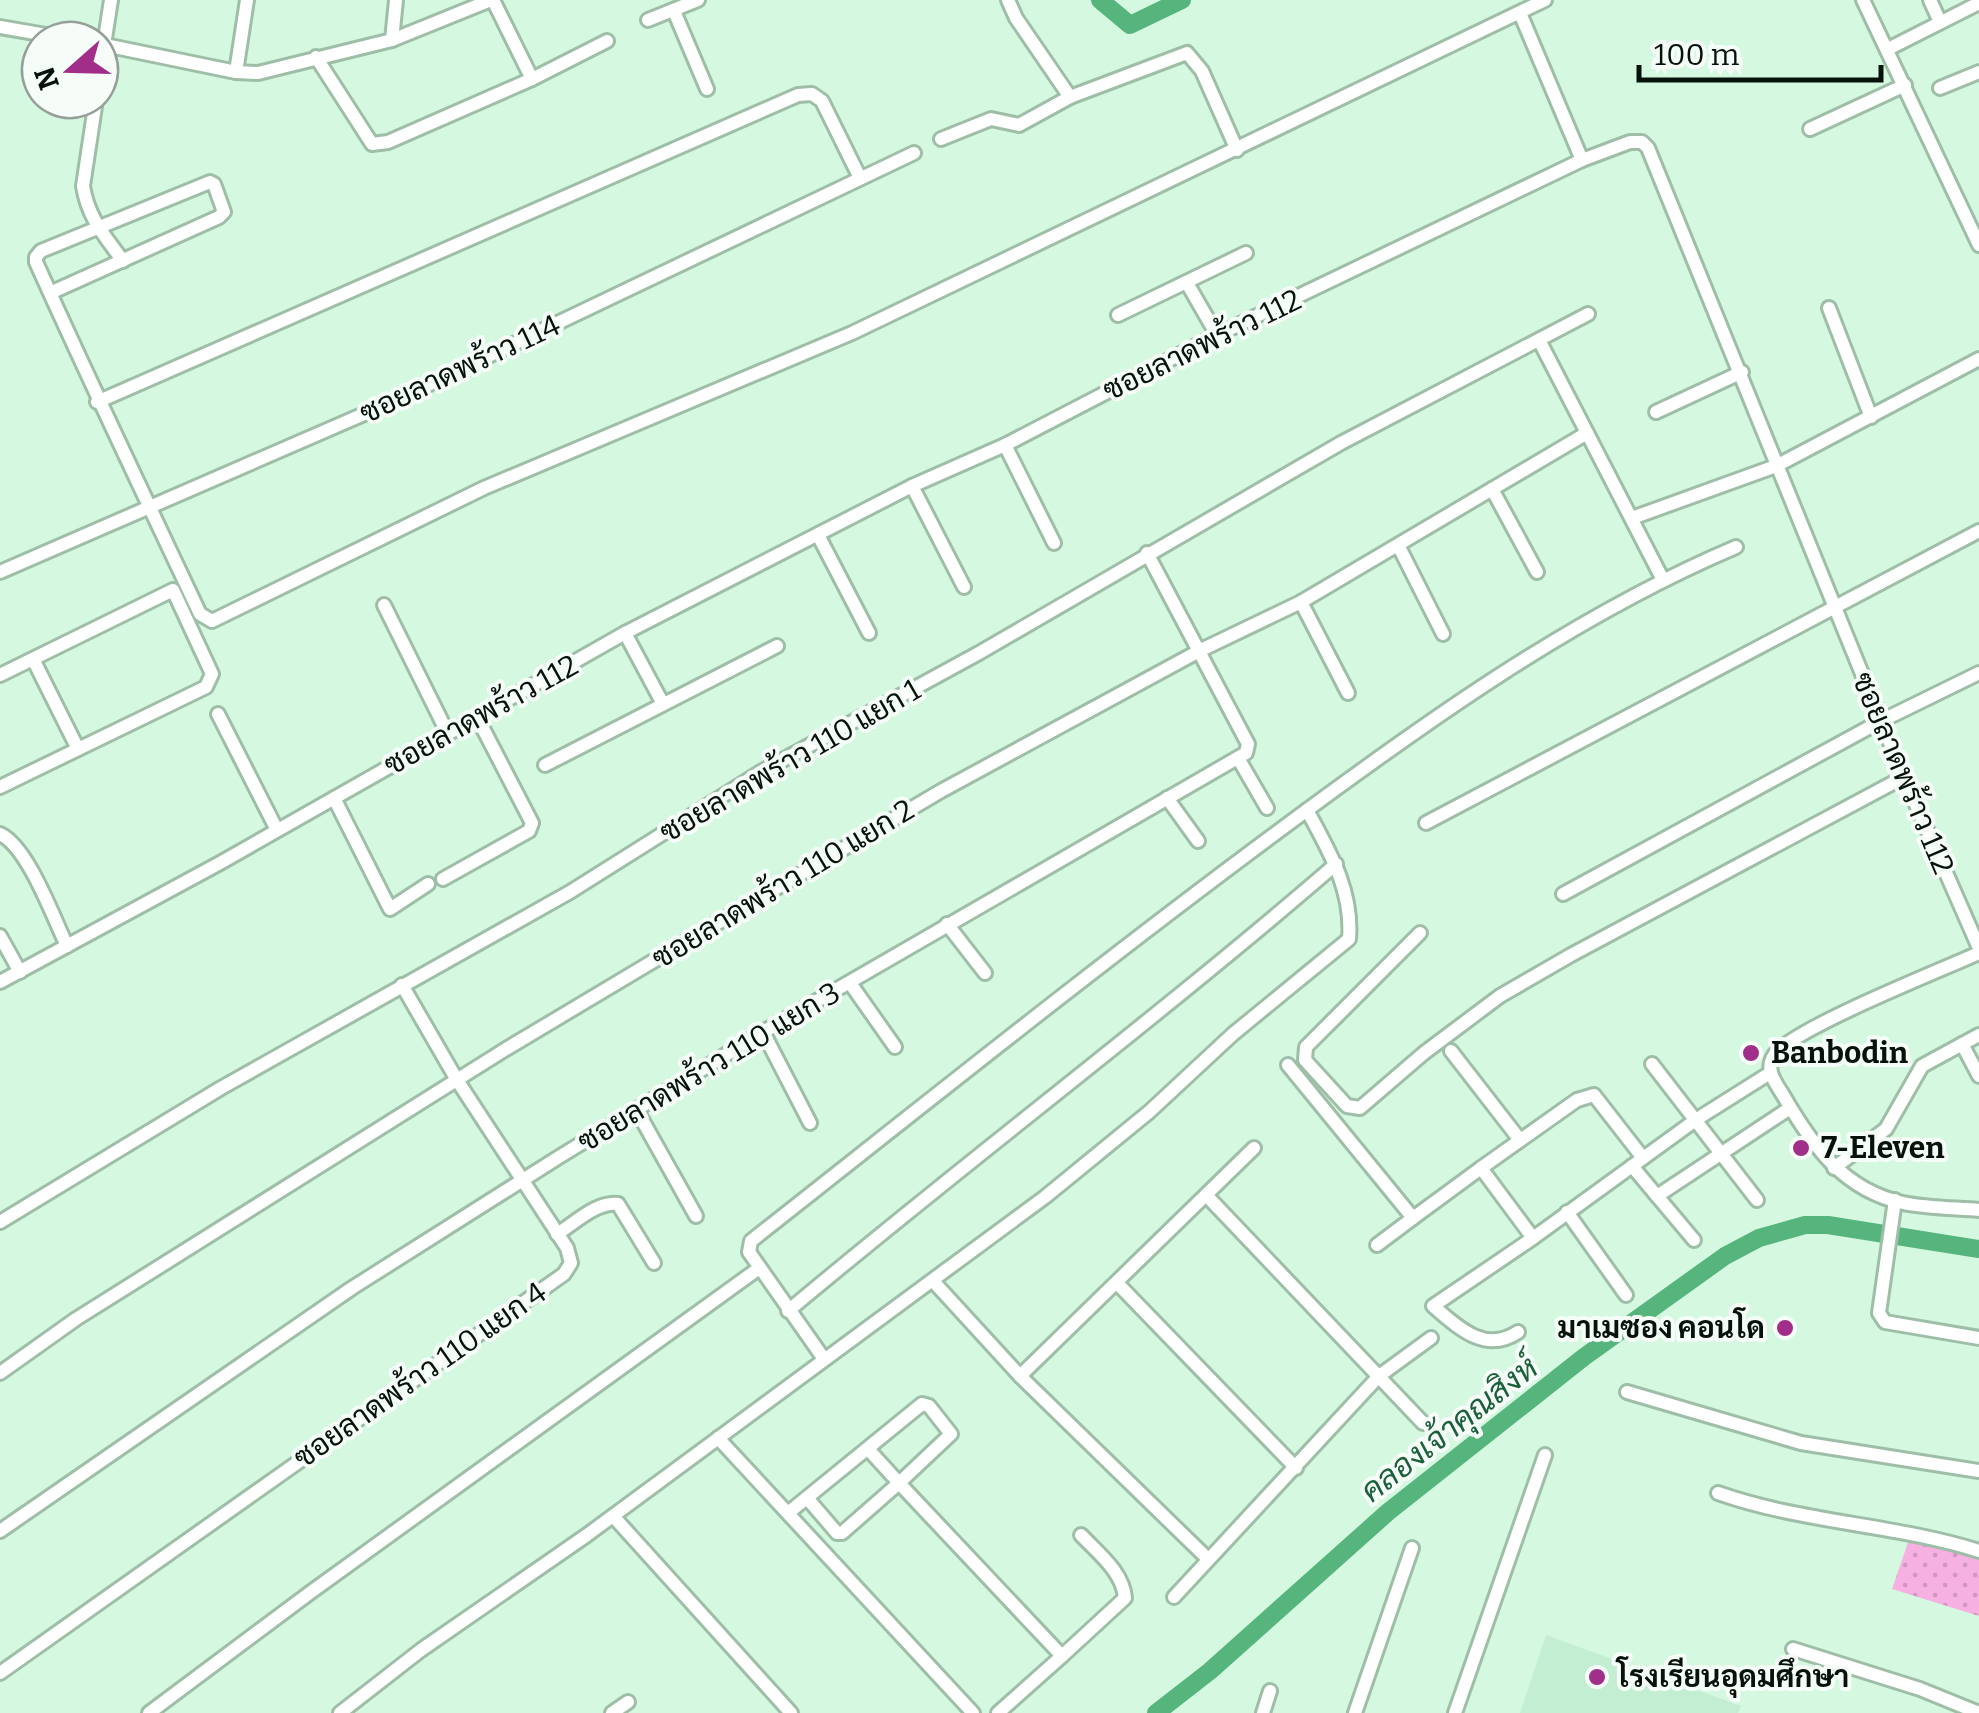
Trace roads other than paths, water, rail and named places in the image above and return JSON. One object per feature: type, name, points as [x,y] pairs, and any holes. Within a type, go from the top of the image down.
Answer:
[{"type":"street","points":[[236,72],[246,0]]},
{"type":"street","points":[[392,40],[396,0]]},
{"type":"street","points":[[120,48],[258,73],[392,40],[492,0],[532,79]]},
{"type":"street","points":[[648,20],[698,0]]},
{"type":"street","points":[[1008,0],[1070,97]]},
{"type":"street","points":[[180,588],[200,614],[212,621],[484,488],[852,332],[1545,0]]},
{"type":"street","points":[[1863,0],[1979,245]]},
{"type":"street","points":[[1930,0],[1940,22]]},
{"type":"street","points":[[1888,49],[1979,3]]},
{"type":"street","points":[[674,11],[707,90]]},
{"type":"street","points":[[1520,13],[1582,160]]},
{"type":"street","points":[[316,58],[372,144],[388,142],[608,41]]},
{"type":"street","points":[[941,139],[991,118],[1019,125],[1070,97],[1187,53],[1202,70],[1237,150]]},
{"type":"street","points":[[1940,88],[1976,74],[1979,91]]},
{"type":"street","points":[[1810,129],[1905,85]]},
{"type":"street","points":[[98,402],[798,95],[812,94],[822,100],[860,178]]},
{"type":"street","points":[[93,120],[83,186],[96,228],[124,261]]},
{"type":"street","name":"ซอยลาดพร้าว 112","points":[[0,982],[626,633],[912,486],[1005,445],[1216,335],[1582,160],[1630,142],[1642,142],[1648,148],[1742,372],[1776,466],[1979,951],[1778,1050],[1770,1072],[1697,1119],[1433,1306],[1466,1331],[1490,1342],[1503,1342],[1518,1332]]},
{"type":"street","name":"ซอยลาดพร้าว 114","points":[[0,572],[394,402],[914,153]]},
{"type":"street","points":[[0,787],[210,683],[212,669],[147,506],[98,402],[50,294],[36,257],[96,228],[210,182],[214,184],[222,215],[50,294]]},
{"type":"street","points":[[1118,315],[1246,253]]},
{"type":"street","points":[[1187,283],[1216,335]]},
{"type":"street","points":[[1829,308],[1872,417]]},
{"type":"street","name":"ซอยลาดพร้าว 110 แยก 1","points":[[0,1222],[221,1088],[570,892],[758,773],[979,653],[1341,443],[1588,314]]},
{"type":"street","points":[[1539,340],[1662,578]]},
{"type":"street","points":[[1632,518],[1776,466],[1979,359]]},
{"type":"street","points":[[1656,412],[1742,372]]},
{"type":"street","name":"ซอยลาดพร้าว 110 แยก 2","points":[[0,1373],[76,1319],[456,1080],[941,791],[1201,650],[1301,602],[1587,433]]},
{"type":"street","points":[[1005,445],[1054,543]]},
{"type":"street","points":[[912,486],[964,587]]},
{"type":"street","points":[[1492,490],[1537,572]]},
{"type":"street","points":[[1426,824],[1979,531]]},
{"type":"street","points":[[818,535],[869,633]]},
{"type":"street","points":[[1398,545],[1443,634]]},
{"type":"street","points":[[824,1359],[758,1269],[749,1252],[751,1241],[1151,926],[1307,810],[1517,666],[1662,578],[1736,547]]},
{"type":"street","points":[[1147,553],[1248,744],[1246,753],[1238,758],[1267,808]]},
{"type":"street","points":[[0,675],[180,588]]},
{"type":"street","points":[[1301,602],[1348,693]]},
{"type":"street","points":[[384,605],[448,734]]},
{"type":"street","points":[[626,633],[663,704]]},
{"type":"street","points":[[545,766],[777,646]]},
{"type":"street","points":[[33,659],[78,749]]},
{"type":"street","points":[[1563,894],[1881,721],[1979,673]]},
{"type":"street","points":[[218,714],[277,830]]},
{"type":"street","points":[[443,879],[529,831],[532,823],[478,717]]},
{"type":"street","name":"ซอยลาดพร้าว 110 แยก 3","points":[[0,1531],[352,1288],[636,1109],[947,924],[1238,758]]},
{"type":"street","points":[[1420,932],[1306,1048],[1305,1060],[1354,1109],[1514,988],[1904,778]]},
{"type":"street","points":[[334,798],[390,909],[428,884]]},
{"type":"street","points":[[1167,798],[1198,841]]},
{"type":"street","points":[[340,1713],[420,1650],[613,1516],[1044,1197],[1349,938],[1349,903],[1336,864],[1307,810]]},
{"type":"street","points":[[0,834],[13,842],[23,858],[68,946]]},
{"type":"street","points":[[788,1311],[1193,985],[1336,864]]},
{"type":"street","points":[[947,924],[985,974]]},
{"type":"street","points":[[0,936],[20,972]]},
{"type":"street","points":[[850,983],[895,1047]]},
{"type":"street","points":[[402,985],[456,1080],[558,1234],[598,1207],[618,1204],[654,1262]]},
{"type":"street","points":[[763,1032],[810,1123]]},
{"type":"street","points":[[1834,1168],[1886,1129],[1922,1066],[1979,1035]]},
{"type":"street","points":[[1962,1044],[1979,1076]]},
{"type":"street","points":[[1451,1051],[1520,1140]]},
{"type":"street","points":[[1652,1064],[1757,1200]]},
{"type":"street","points":[[1288,1065],[1412,1218]]},
{"type":"street","points":[[1770,1072],[1790,1108],[1843,1177],[1895,1200],[1979,1210]]},
{"type":"street","points":[[1377,1245],[1520,1140],[1578,1100],[1594,1095],[1657,1196],[1694,1240]]},
{"type":"street","points":[[1657,1196],[1790,1108]]},
{"type":"street","points":[[636,1109],[696,1216]]},
{"type":"street","points":[[1020,1376],[1254,1148]]},
{"type":"street","points":[[1481,1168],[1533,1238]]},
{"type":"street","points":[[1208,1196],[1423,1423]]},
{"type":"street","points":[[1895,1200],[1881,1318],[1979,1338]]},
{"type":"street","points":[[1567,1212],[1626,1295]]},
{"type":"street","name":"ซอยลาดพร้าว 110 แยก 4","points":[[0,1673],[564,1274],[571,1263],[558,1234]]},
{"type":"street","points":[[149,1713],[758,1269]]},
{"type":"street","points":[[933,1281],[1020,1376],[1208,1559]]},
{"type":"street","points":[[1117,1282],[1296,1468]]},
{"type":"street","points":[[1174,1597],[1379,1376],[1432,1338]]},
{"type":"street","points":[[1627,1392],[1801,1443],[1979,1471]]},
{"type":"street","points":[[788,1512],[922,1404],[930,1406],[951,1434],[840,1534],[807,1498]]},
{"type":"street","points":[[718,1438],[973,1713]]},
{"type":"street","points":[[868,1449],[1062,1656]]},
{"type":"street","points":[[1455,1713],[1545,1455]]},
{"type":"street","points":[[1718,1493],[1764,1509],[1979,1550]]},
{"type":"street","points":[[613,1516],[792,1713]]},
{"type":"street","points":[[998,1713],[1125,1598],[1124,1586],[1113,1569],[1081,1535]]},
{"type":"street","points":[[1356,1713],[1412,1548]]},
{"type":"street","points":[[1793,1649],[1920,1689],[1979,1713]]},
{"type":"street","points":[[1263,1713],[1270,1691]]},
{"type":"street","points":[[612,1713],[628,1702]]},
{"type":"waterway","points":[[1100,0],[1130,25],[1182,0]]},
{"type":"waterway","name":"คลองเจ้าคุณสิงห์","points":[[1156,1713],[1210,1671],[1388,1512],[1584,1357],[1725,1256],[1759,1238],[1805,1225],[1828,1225],[1979,1249]]},
{"type":"place","name":"Banbodin","points":[[1751,1053]]},
{"type":"place","name":"7-Eleven","points":[[1801,1148]]},
{"type":"place","name":"มาเมซอง คอนโด","points":[[1785,1328]]},
{"type":"place","name":"โรงเรียนอุดมศึกษา","points":[[1597,1677]]}]
